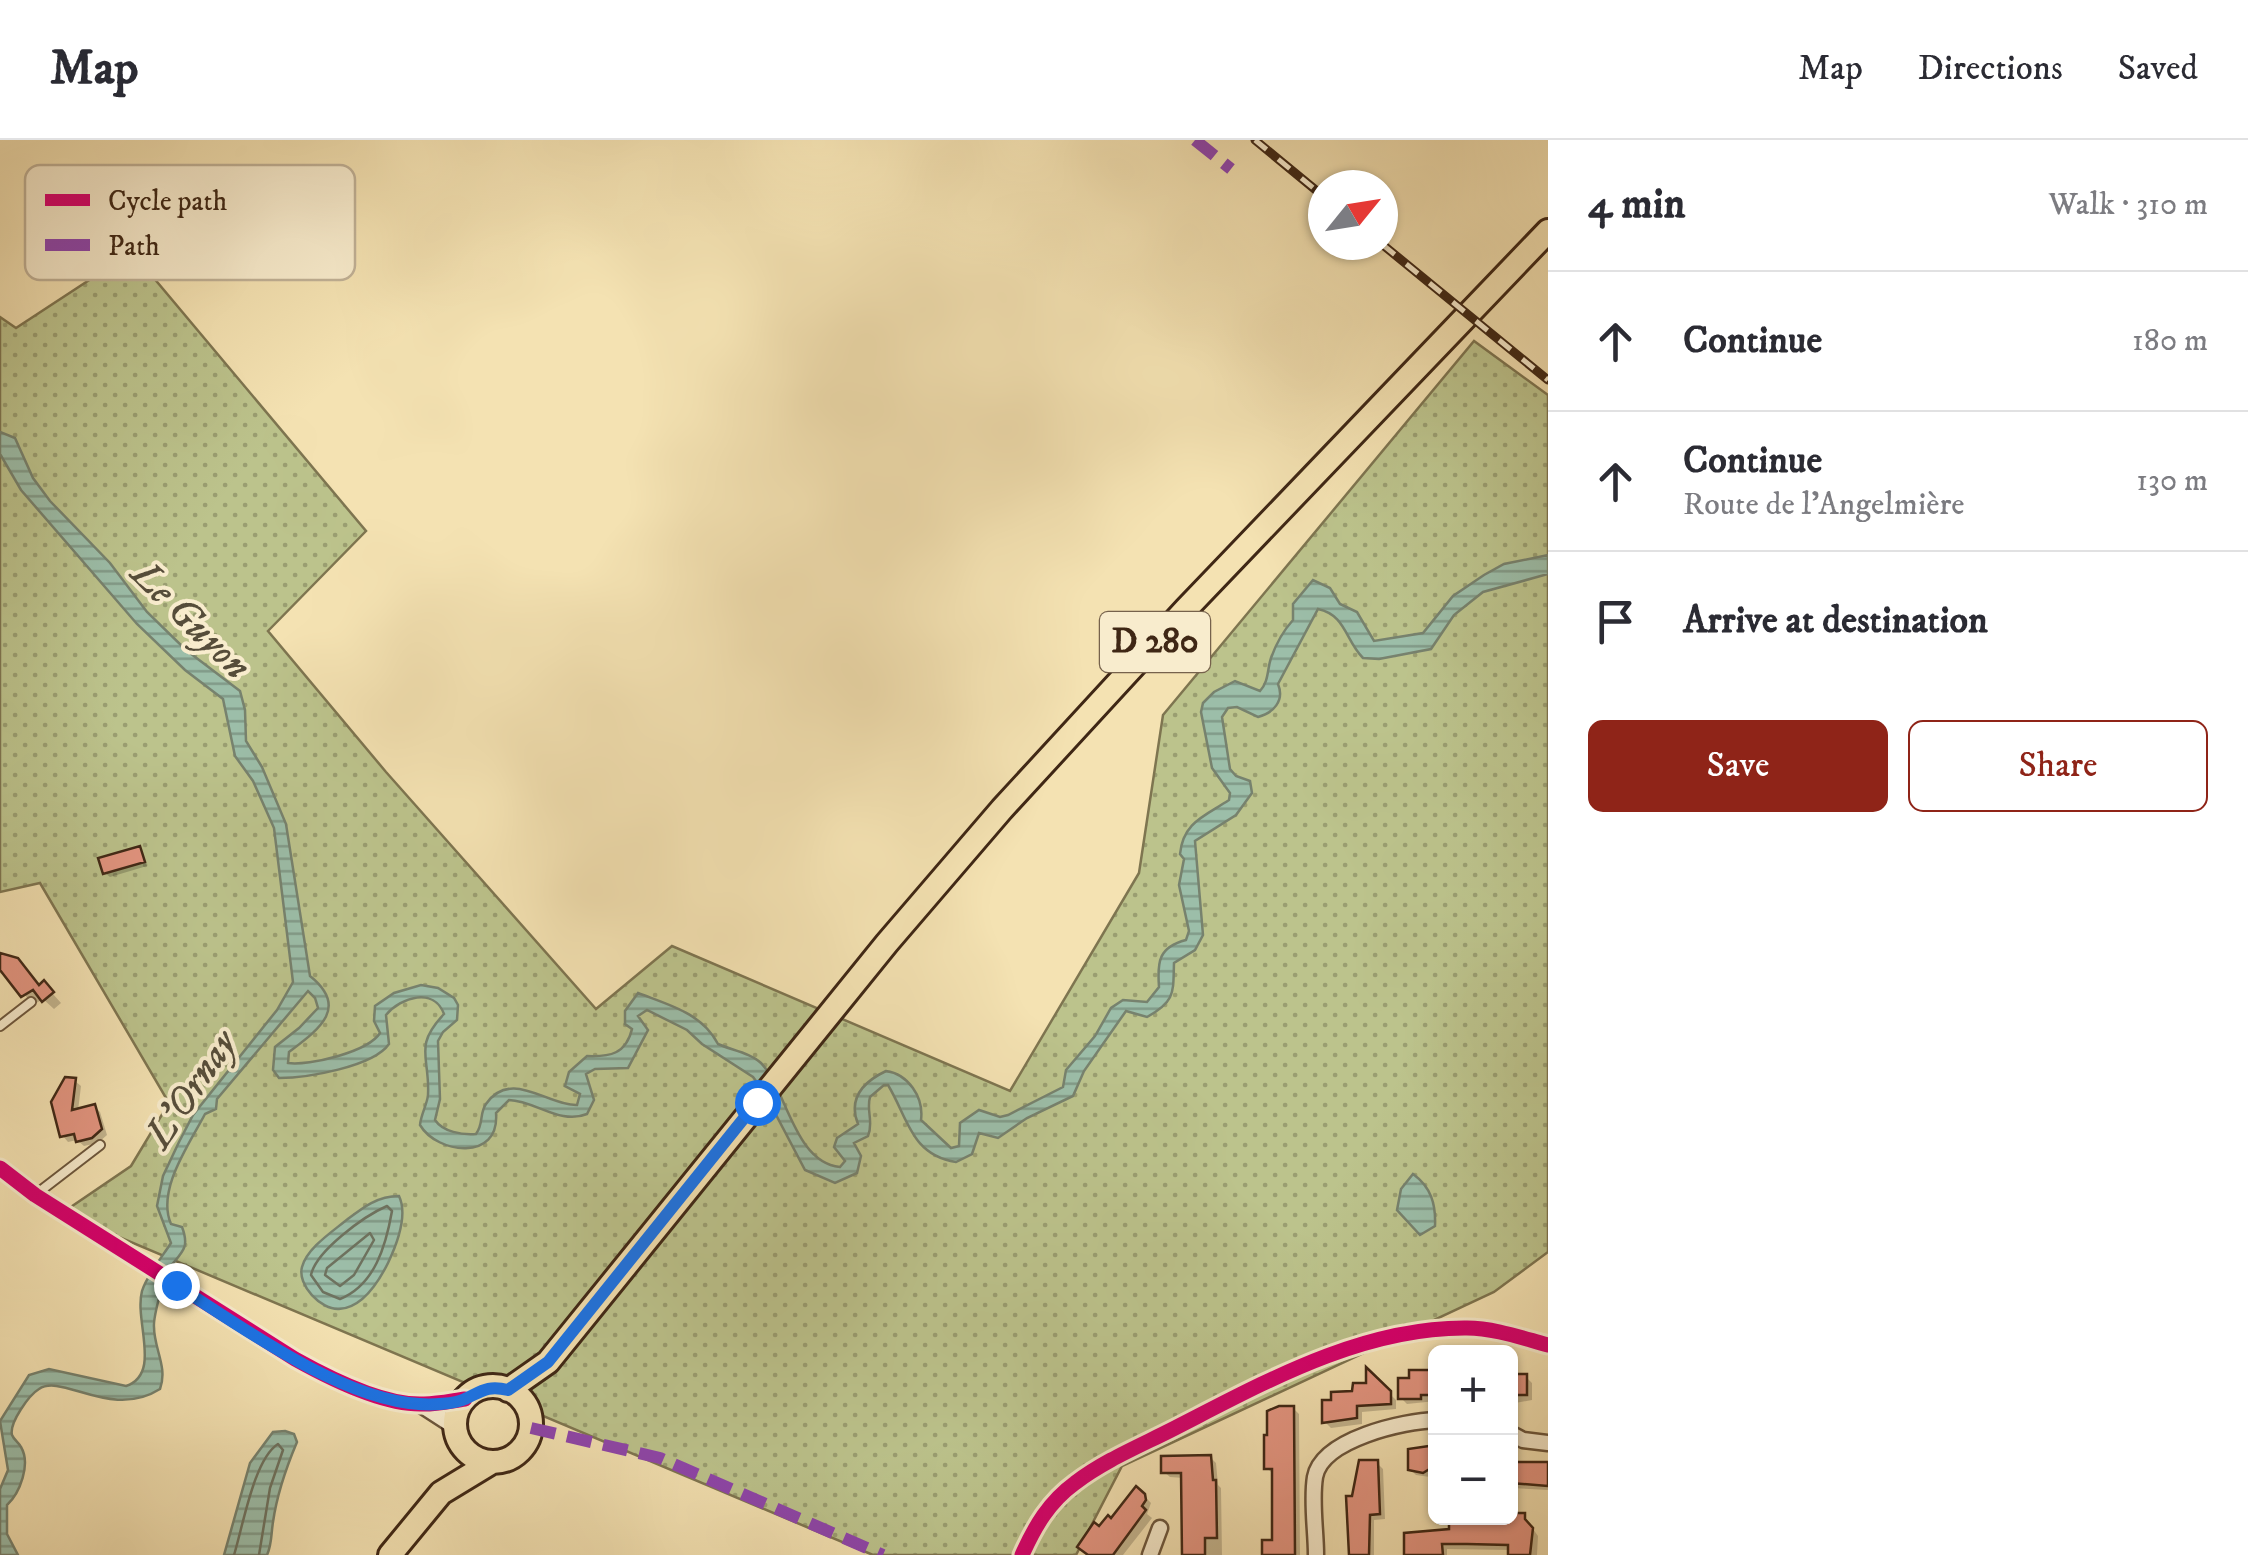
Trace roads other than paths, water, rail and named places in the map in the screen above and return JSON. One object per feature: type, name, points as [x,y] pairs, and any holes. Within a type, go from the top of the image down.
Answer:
[{"type":"main road","name":"D 280","points":[[508,1390],[548,1362],[887,943],[1067,737],[1548,231]]},
{"type":"main road","name":"D 280","points":[[529,1412],[548,1362]]},
{"type":"main road","points":[[390,1555],[441,1493],[522,1449],[531,1428],[529,1412],[517,1395],[485,1388],[465,1399],[458,1412],[457,1434],[441,1493]]},
{"type":"main road","points":[[457,1434],[473,1456],[492,1462]]},
{"type":"street","points":[[0,1168],[176,1285],[327,1376],[392,1400],[421,1405],[465,1399]]},
{"type":"street","points":[[1022,1555],[1036,1522],[1075,1482],[1289,1371],[1380,1339],[1438,1330],[1496,1331],[1548,1345]]},
{"type":"street","points":[[421,1405],[457,1434]]},
{"type":"street","points":[[1316,1555],[1315,1477],[1327,1457],[1396,1423],[1428,1421]]},
{"type":"street","points":[[1514,1435],[1548,1444]]},
{"type":"street","points":[[1150,1555],[1160,1528]]},
{"type":"lane","points":[[0,1026],[31,1002]]},
{"type":"lane","points":[[35,1194],[100,1145]]},
{"type":"water","points":[[0,432],[15,438],[33,478],[50,501],[110,563],[147,612],[186,650],[240,691],[246,741],[262,767],[286,824],[310,976],[328,998],[325,1018],[289,1052],[288,1063],[323,1060],[364,1046],[380,1033],[374,1021],[375,1006],[394,993],[421,985],[438,988],[458,1005],[457,1020],[438,1041],[440,1099],[435,1120],[448,1130],[465,1134],[476,1134],[486,1104],[507,1089],[530,1091],[577,1105],[580,1094],[565,1086],[569,1072],[587,1056],[610,1054],[626,1044],[632,1029],[625,1024],[625,1011],[638,993],[684,1011],[703,1025],[718,1044],[761,1063],[802,1139],[824,1162],[840,1167],[845,1161],[834,1147],[837,1138],[858,1124],[856,1099],[871,1080],[886,1071],[913,1088],[920,1103],[921,1120],[951,1148],[959,1146],[960,1123],[979,1110],[1000,1117],[1008,1115],[1063,1087],[1066,1070],[1095,1036],[1111,1008],[1123,1000],[1147,1002],[1159,987],[1162,956],[1170,947],[1186,940],[1189,931],[1179,885],[1184,859],[1180,854],[1182,843],[1190,827],[1229,800],[1230,793],[1212,768],[1201,712],[1203,703],[1235,681],[1260,691],[1275,648],[1293,620],[1293,604],[1313,580],[1330,588],[1340,604],[1357,612],[1374,641],[1423,633],[1453,596],[1504,564],[1548,555],[1548,574],[1483,592],[1454,615],[1431,649],[1379,659],[1363,658],[1340,622],[1318,609],[1278,684],[1280,696],[1276,705],[1258,717],[1237,707],[1228,708],[1222,717],[1230,769],[1250,781],[1252,793],[1236,815],[1195,841],[1203,935],[1195,950],[1174,963],[1173,989],[1168,1001],[1147,1017],[1126,1011],[1084,1071],[1073,1096],[1027,1118],[998,1138],[979,1133],[972,1154],[956,1162],[929,1152],[920,1143],[888,1085],[884,1085],[870,1097],[868,1136],[854,1143],[861,1156],[857,1173],[835,1183],[805,1170],[753,1077],[687,1030],[647,1010],[638,1016],[648,1030],[628,1068],[595,1069],[586,1074],[594,1100],[587,1114],[567,1117],[509,1100],[496,1113],[495,1129],[488,1140],[478,1146],[453,1147],[428,1135],[420,1125],[428,1095],[426,1044],[444,1014],[439,1006],[433,1000],[417,998],[392,1009],[386,1015],[389,1044],[369,1059],[321,1073],[279,1078],[273,1070],[275,1047],[318,1008],[308,991],[217,1099],[216,1109],[205,1114],[171,1182],[171,1224],[182,1227],[185,1240],[184,1249],[162,1287],[155,1315],[162,1373],[160,1389],[124,1400],[49,1386],[30,1397],[12,1430],[25,1462],[20,1486],[7,1505],[7,1534],[18,1555],[0,1555],[0,1489],[8,1470],[0,1421],[29,1375],[49,1369],[126,1386],[137,1380],[145,1359],[142,1291],[171,1243],[157,1206],[163,1176],[193,1115],[277,1010],[293,982],[274,828],[253,781],[235,756],[223,699],[185,670],[137,624],[21,490],[0,454]]},
{"type":"water","points":[[1413,1174],[1428,1190],[1435,1210],[1435,1226],[1420,1235],[1397,1210],[1401,1189]]},
{"type":"water","points":[[399,1196],[402,1221],[398,1238],[375,1285],[347,1307],[332,1308],[318,1301],[301,1274],[309,1254],[363,1208],[383,1198]]},
{"type":"water","points":[[273,1432],[294,1434],[297,1442],[279,1491],[267,1555],[224,1555],[250,1463]]},
{"type":"railway","points":[[1255,140],[1308,184]]},
{"type":"railway","points":[[1398,257],[1548,380]]},
{"type":"water label","name":"Le Guyon","points":[[190,621]]},
{"type":"water label","name":"L'Ornay","points":[[192,1090]]}]
